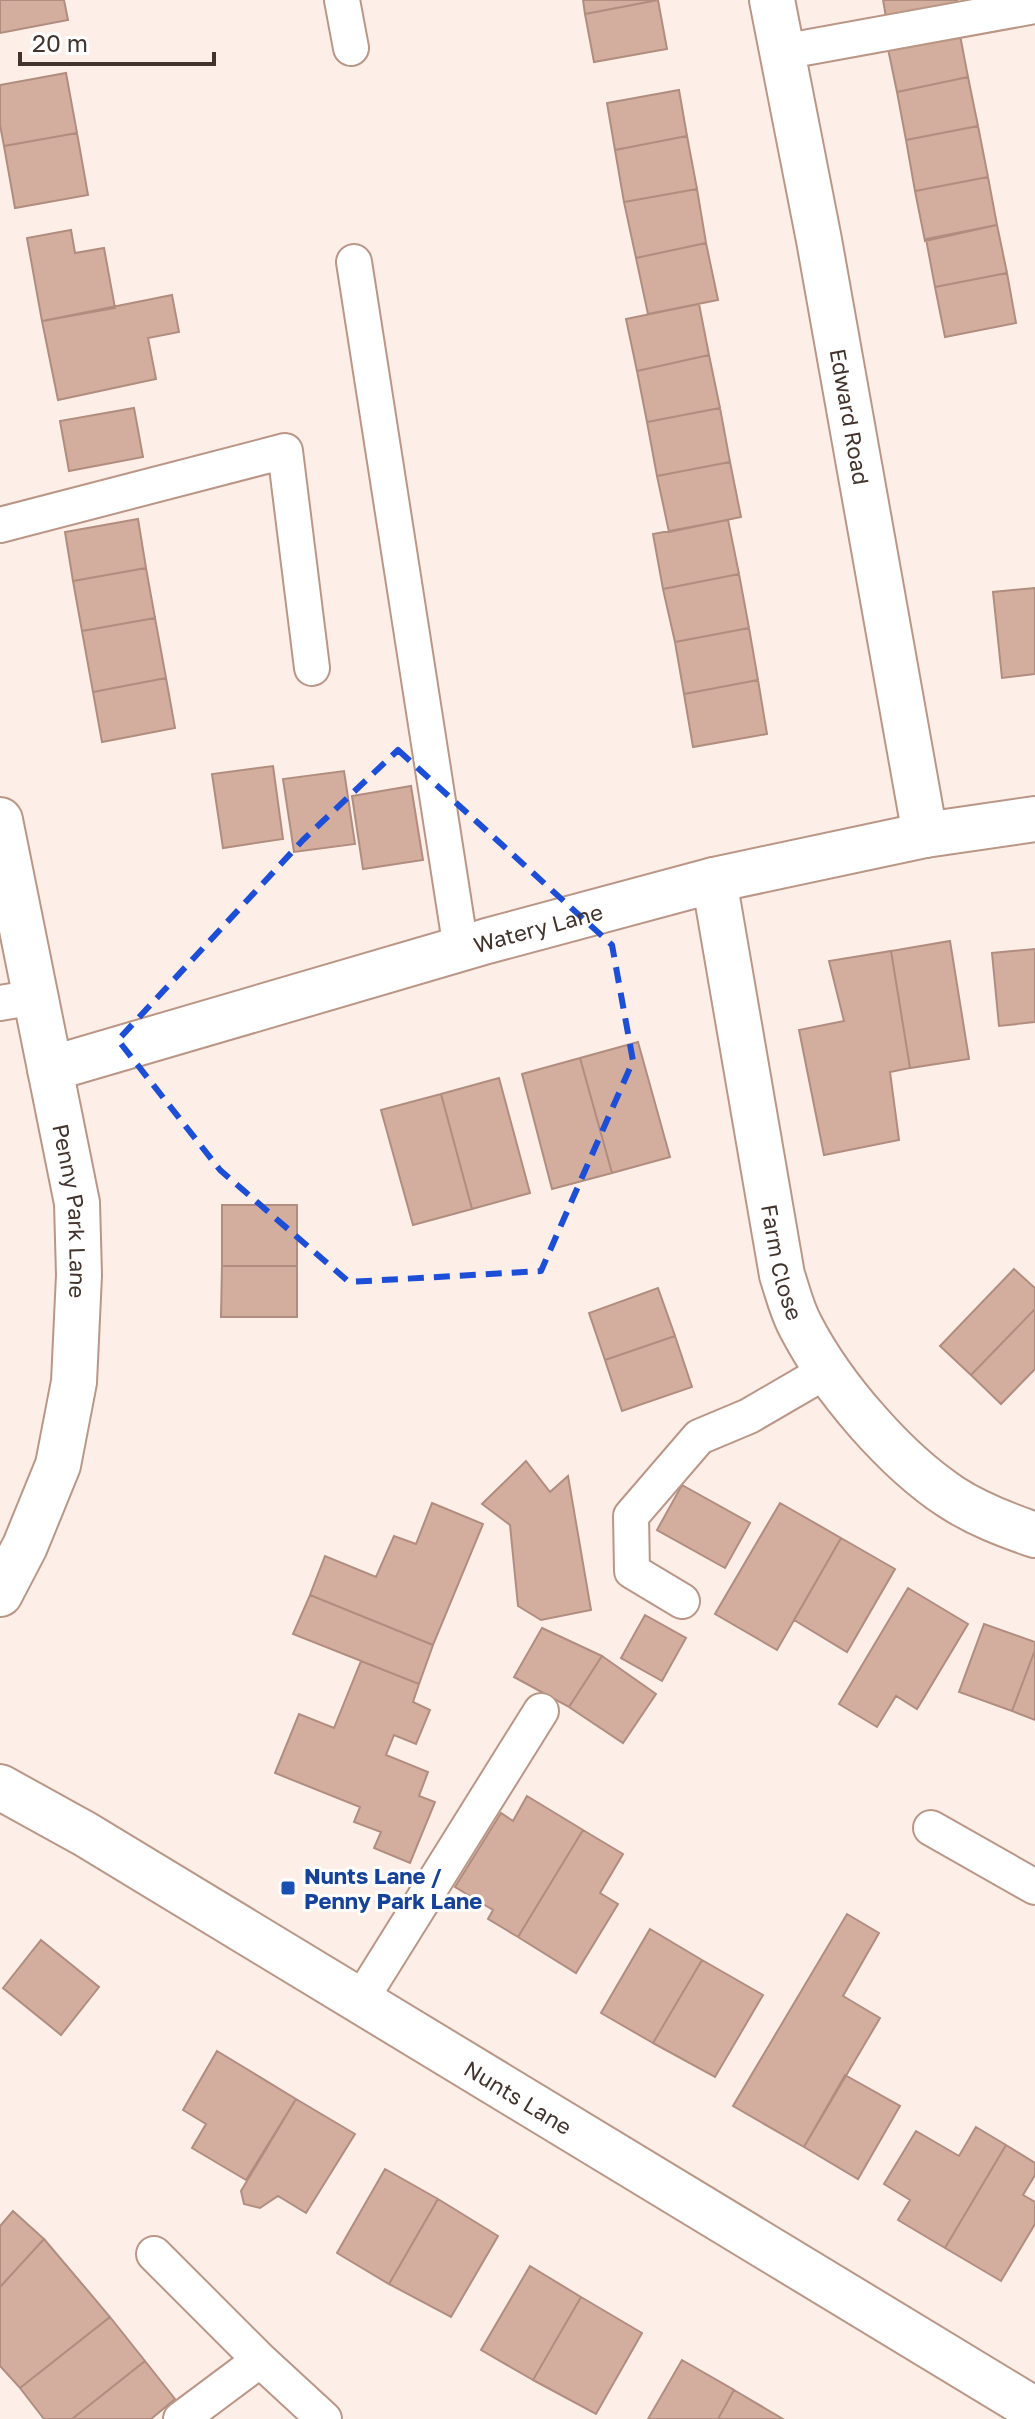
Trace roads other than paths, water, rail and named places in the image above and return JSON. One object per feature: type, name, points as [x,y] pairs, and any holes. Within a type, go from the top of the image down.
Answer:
[{"type":"street","name":"Edward Road","points":[[772,0],[819,240],[925,835]]},
{"type":"street","name":"Watery Lane","points":[[50,1069],[461,949],[714,880],[925,835],[1035,819]]},
{"type":"street","name":"Penny Park Lane","points":[[0,820],[18,1000],[50,1069],[77,1203],[79,1275],[74,1382],[58,1465],[25,1546],[0,1594]]},
{"type":"street","name":"Farm Close","points":[[714,880],[782,1275],[800,1325],[828,1370],[885,1440],[916,1471],[952,1498],[979,1513],[1035,1535]]},
{"type":"street","name":"Nunts Lane","points":[[0,1787],[85,1834],[1035,2410]]},
{"type":"lane","points":[[342,0],[351,48]]},
{"type":"lane","points":[[782,52],[1035,6]]},
{"type":"lane","points":[[354,262],[461,949]]},
{"type":"lane","points":[[0,525],[285,451],[312,668]]},
{"type":"lane","points":[[682,1601],[632,1571],[631,1516],[699,1437],[749,1416],[828,1370]]},
{"type":"lane","points":[[360,2001],[541,1711]]},
{"type":"lane","points":[[931,1828],[1035,1887]]},
{"type":"lane","points":[[154,2254],[324,2419]]},
{"type":"lane","points":[[181,2419],[260,2360]]},
{"type":"place","name":"Nunts Lane / Penny Park Lane","points":[[288,1888]]}]
